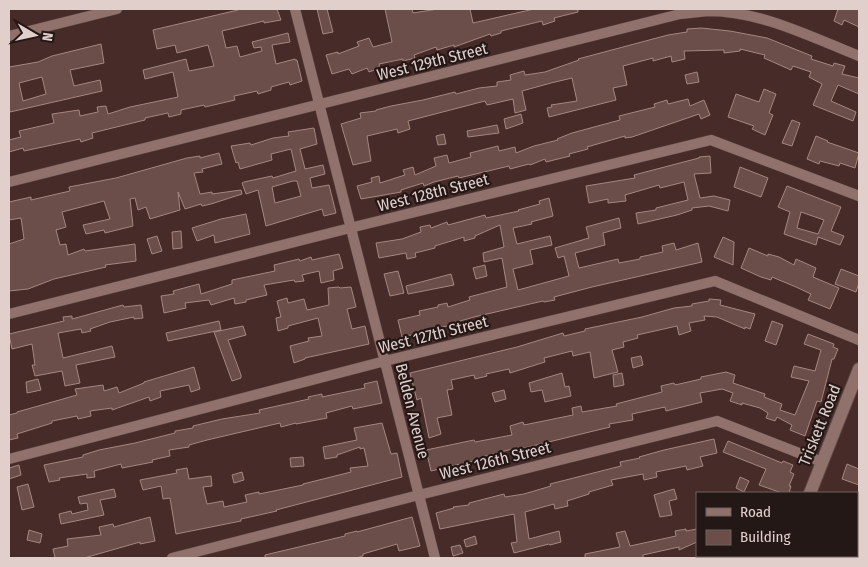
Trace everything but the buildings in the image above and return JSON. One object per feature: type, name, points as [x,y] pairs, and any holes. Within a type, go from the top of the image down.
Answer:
[{"type":"street","points":[[9,36],[116,9]]},
{"type":"street","name":"Belden Avenue","points":[[295,9],[435,558]]},
{"type":"street","name":"West 129th Street","points":[[9,182],[680,14],[708,12],[736,14],[773,22],[859,56]]},
{"type":"street","name":"West 128th Street","points":[[9,314],[711,140],[859,196]]},
{"type":"street","name":"West 127th Street","points":[[9,459],[385,361],[715,281],[859,340]]},
{"type":"street","name":"Triskett Road","points":[[810,492],[859,369]]},
{"type":"street","name":"West 126th Street","points":[[172,558],[717,421],[822,462]]}]
